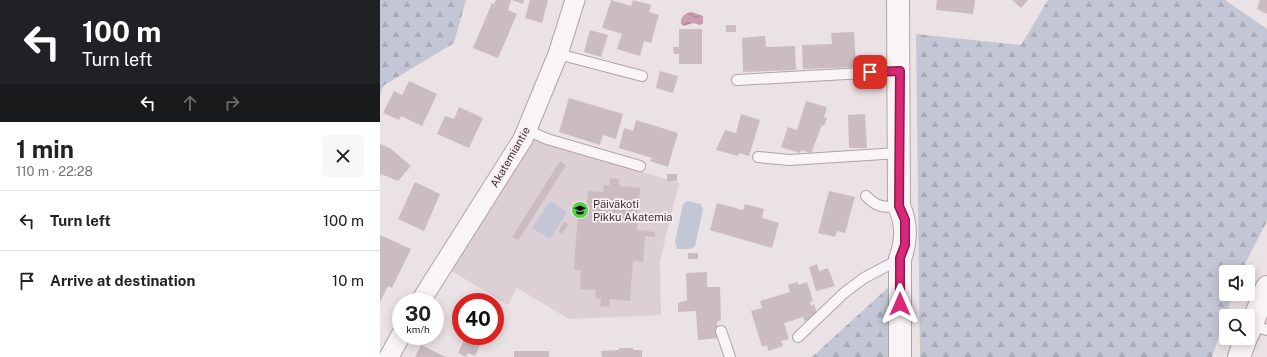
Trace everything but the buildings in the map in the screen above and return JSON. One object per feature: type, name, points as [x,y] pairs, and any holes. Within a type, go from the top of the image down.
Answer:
[{"type":"street","name":"Akatemiantie","points":[[426,293],[516,152],[527,130],[558,54],[575,0]]},
{"type":"street","points":[[898,0],[900,71],[899,206],[891,221],[891,243],[900,258],[900,357]]},
{"type":"street","points":[[1255,326],[1267,287]]},
{"type":"street","points":[[389,357],[396,345]]},
{"type":"street","points":[[1239,357],[1246,345]]},
{"type":"lane","points":[[558,54],[642,76]]},
{"type":"lane","points":[[737,80],[900,71]]},
{"type":"lane","points":[[527,130],[546,139],[640,166]]},
{"type":"lane","points":[[758,158],[789,160],[899,153]]},
{"type":"lane","points":[[866,196],[875,204],[884,208],[899,206]]},
{"type":"lane","points":[[798,337],[849,289],[864,278],[900,258]]},
{"type":"lane","points":[[721,331],[730,357]]},
{"type":"shaded area","name":"Päiväkoti Pikku Akatemia","points":[[530,138],[679,183],[660,261],[661,315],[569,319],[517,288],[508,305],[504,303],[504,293],[488,293],[450,270]]},
{"type":"green space","points":[[380,0],[466,0],[454,43],[383,86],[380,96]]},
{"type":"green space","points":[[1048,0],[1225,0],[1267,29],[1267,221],[1245,265],[1219,265],[1219,301],[1231,301],[1228,309],[1219,309],[1219,336],[1212,357],[920,357],[916,34],[1021,45]]},
{"type":"green space","points":[[550,201],[567,212],[550,239],[532,228]]},
{"type":"green space","points":[[687,201],[701,204],[703,210],[695,246],[690,249],[677,249],[675,242],[683,204]]},
{"type":"green space","points":[[891,285],[892,357],[812,357]]},
{"type":"water","points":[[692,12],[703,16],[703,23],[700,25],[693,23],[684,26],[681,24],[681,19],[687,13]]},
{"type":"place","name":"Päiväkoti Pikku Akatemia","points":[[580,210]]},
{"type":"route","points":[[870,72],[900,71],[899,206],[905,220],[905,245],[900,258],[900,304]]}]
